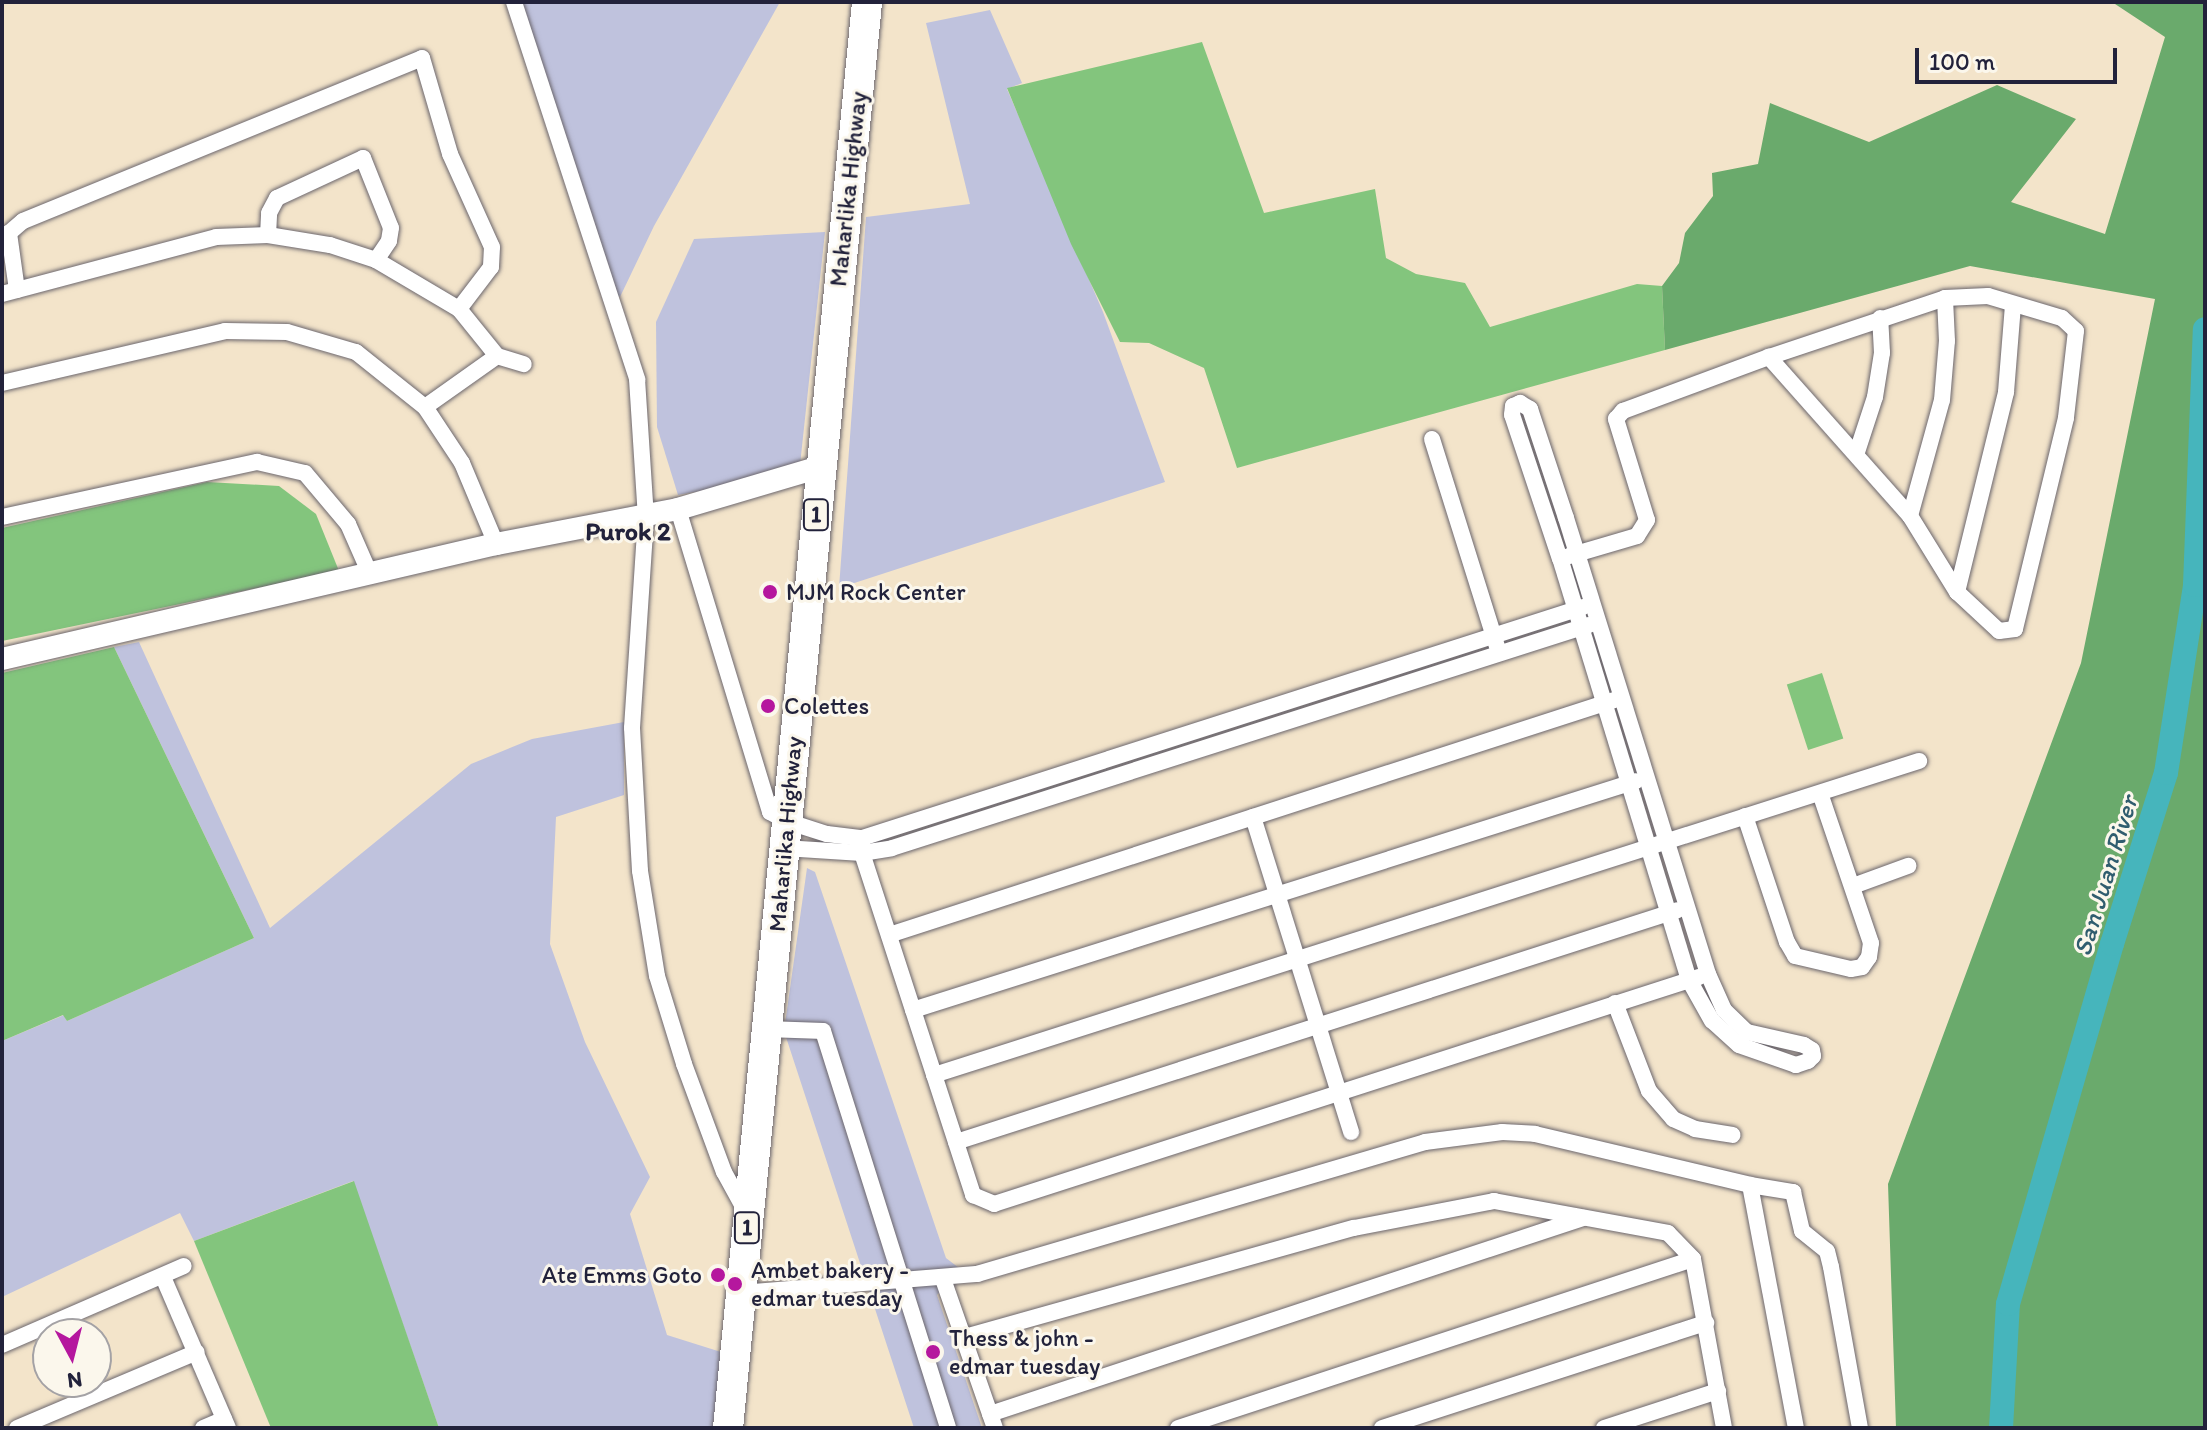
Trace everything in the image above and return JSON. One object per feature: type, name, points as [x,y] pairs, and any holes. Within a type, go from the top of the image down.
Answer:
[{"type":"highway","name":"Maharlika Highway","points":[[728,1428],[867,2]]},
{"type":"street","points":[[514,2],[637,379],[646,517],[632,728],[642,886],[657,976],[684,1064],[724,1172],[748,1217]]},
{"type":"street","points":[[459,309],[491,267],[492,247],[450,154],[422,58],[23,221],[9,233],[10,292],[216,237],[268,235],[330,245],[376,260],[459,309],[497,356],[524,364]]},
{"type":"street","points":[[268,235],[269,213],[277,198],[363,158],[391,228],[389,241],[376,260]]},
{"type":"street","points":[[1568,557],[1637,536],[1647,520],[1616,419],[1623,411],[1769,357],[1880,318],[1945,298],[1988,296],[2062,318],[2076,331],[2066,418],[2015,629],[1999,631],[1957,592],[1910,516],[1857,452],[1769,357]]},
{"type":"street","points":[[1910,516],[1942,400],[1947,341],[1945,298]]},
{"type":"street","points":[[1957,592],[2006,392],[2013,305]]},
{"type":"street","points":[[1857,452],[1875,397],[1882,353],[1880,318]]},
{"type":"street","points":[[2,383],[225,331],[287,332],[356,352],[425,407],[462,463],[496,544]]},
{"type":"street","points":[[425,407],[497,356]]},
{"type":"street","points":[[1568,557],[1530,409],[1520,403],[1513,406],[1512,415],[1568,557],[1592,604],[1708,974],[1724,1010],[1747,1032],[1804,1045],[1813,1056],[1796,1065],[1739,1045],[1712,1021],[1689,980],[1576,610],[1568,557]]},
{"type":"street","points":[[1432,439],[1496,644]]},
{"type":"street","points":[[2,517],[257,462],[305,473],[348,524],[370,574]]},
{"type":"street","points":[[2,659],[496,544],[646,517],[820,467]]},
{"type":"street","points":[[678,509],[770,812],[785,835],[862,845],[892,848],[1496,644],[1592,604]]},
{"type":"street","points":[[1496,644],[1598,622]]},
{"type":"street","points":[[889,935],[1621,697]]},
{"type":"street","points":[[934,1075],[1919,761]]},
{"type":"street","points":[[913,1010],[1646,777]]},
{"type":"street","points":[[1745,816],[1787,942],[1800,960],[1851,969],[1862,967],[1869,957],[1871,943],[1820,793]]},
{"type":"street","points":[[1253,817],[1351,1132]]},
{"type":"street","points":[[785,835],[827,834],[862,845]]},
{"type":"street","points":[[862,845],[973,1195],[994,1204],[1708,974]]},
{"type":"street","points":[[1853,886],[1908,866]]},
{"type":"street","points":[[956,1142],[1687,907]]},
{"type":"street","points":[[1615,1003],[1649,1091],[1673,1119],[1695,1129],[1733,1135]]},
{"type":"street","points":[[767,1029],[823,1031],[948,1428]]},
{"type":"street","points":[[740,1293],[977,1274],[1425,1142],[1502,1132],[1535,1134],[1750,1185],[1793,1192],[1802,1231],[1827,1251],[1860,1428]]},
{"type":"street","points":[[1750,1185],[1796,1428]]},
{"type":"street","points":[[965,1337],[1354,1228],[1494,1201],[1668,1233],[1693,1259],[1724,1428]]},
{"type":"street","points":[[943,1279],[993,1421],[1584,1217]]},
{"type":"street","points":[[1178,1428],[1693,1259]]},
{"type":"street","points":[[2,1345],[184,1266]]},
{"type":"street","points":[[163,1277],[226,1423],[203,1428]]},
{"type":"street","points":[[1382,1428],[1706,1323]]},
{"type":"street","points":[[17,1428],[197,1352]]},
{"type":"street","points":[[1604,1428],[1718,1391]]},
{"type":"shaded area","points":[[515,2],[780,2],[654,226],[620,297],[612,293]]},
{"type":"shaded area","points":[[990,10],[1022,83],[1007,89],[1103,312],[1165,482],[839,588],[866,217],[970,204],[926,23]]},
{"type":"shaded area","points":[[825,232],[800,465],[783,476],[678,495],[657,427],[656,322],[694,239]]},
{"type":"shaded area","points":[[139,642],[270,928],[471,764],[532,739],[624,722],[624,795],[556,817],[550,944],[585,1042],[650,1177],[630,1214],[667,1335],[721,1352],[713,1428],[439,1428],[353,1181],[194,1241],[180,1213],[2,1297],[2,1041],[64,1015],[67,1021],[254,938],[114,647]]},
{"type":"shaded area","points":[[807,868],[815,872],[946,1258],[959,1268],[937,1295],[982,1428],[914,1428],[784,1031]]},
{"type":"green space","points":[[2112,2],[2205,2],[2205,1428],[1896,1428],[1888,1184],[2081,663],[2155,299],[1970,266],[1665,350],[1662,286],[1679,263],[1685,233],[1713,196],[1712,173],[1758,164],[1770,103],[1869,142],[1997,85],[2076,119],[2011,202],[2105,234],[2165,37]]},
{"type":"green space","points":[[1202,42],[1264,213],[1375,189],[1386,258],[1416,274],[1465,283],[1490,327],[1637,284],[1662,286],[1665,350],[1237,468],[1204,368],[1149,343],[1120,342],[1071,244],[1007,88]]},
{"type":"green space","points":[[207,482],[279,486],[316,514],[339,571],[2,641],[2,528]]},
{"type":"green space","points":[[114,647],[254,938],[67,1021],[63,1015],[2,1041],[2,673]]},
{"type":"green space","points":[[1822,673],[1843,739],[1808,750],[1787,684]]},
{"type":"green space","points":[[354,1181],[439,1428],[271,1428],[194,1241]]},
{"type":"waterway","name":"San Juan River","points":[[2001,1428],[2008,1304],[2112,944],[2166,773],[2195,585],[2205,329]]},
{"type":"place","name":"MJM Rock Center","points":[[770,592]]},
{"type":"place","name":"Colettes","points":[[768,706]]},
{"type":"place","name":"Ate Emms Goto","points":[[718,1275]]},
{"type":"place","name":"Ambet bakery - edmar tuesday","points":[[735,1284]]},
{"type":"place","name":"Thess & john - edmar tuesday","points":[[933,1352]]},
{"type":"district","name":"Purok 2","points":[[628,532]]}]
